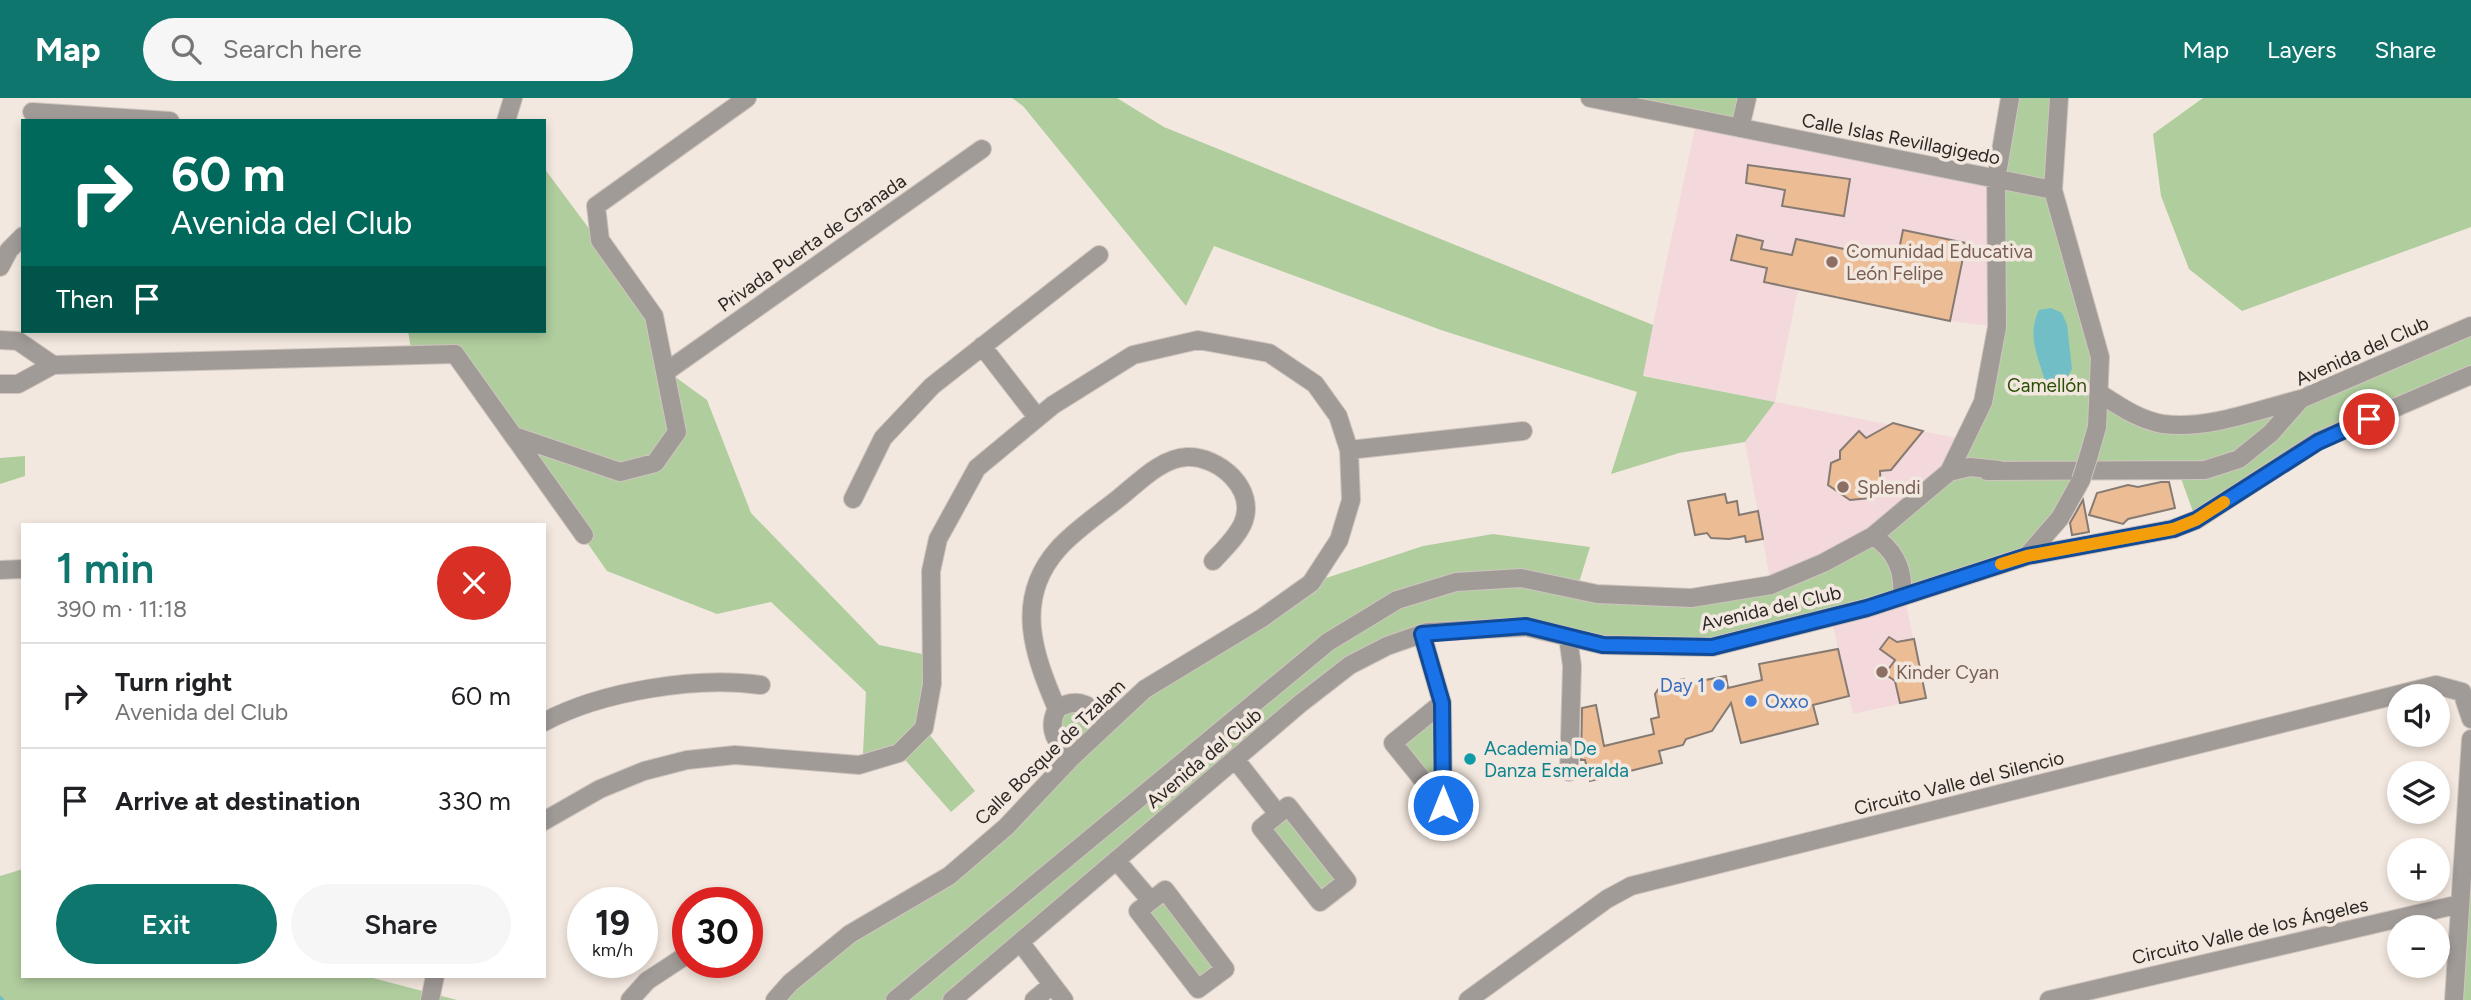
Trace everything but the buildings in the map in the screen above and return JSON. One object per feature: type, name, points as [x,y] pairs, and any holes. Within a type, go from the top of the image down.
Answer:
[{"type":"street","points":[[507,119],[513,98]]},
{"type":"street","points":[[517,437],[621,472],[655,463],[677,432],[654,316],[600,240],[596,206],[747,98]]},
{"type":"street","name":"Calle Islas Revillagigedo","points":[[1590,98],[2053,190]]},
{"type":"street","points":[[1740,128],[1746,98]]},
{"type":"street","points":[[1949,472],[1962,457],[1983,402],[1997,327],[1996,180],[2010,98]]},
{"type":"street","points":[[2049,544],[2081,480],[2097,427],[2100,357],[2053,190],[2059,98]]},
{"type":"street","points":[[32,112],[139,119]]},
{"type":"street","name":"Privada Puerta de Granada","points":[[667,371],[982,149]]},
{"type":"street","points":[[0,267],[9,250],[21,238]]},
{"type":"street","points":[[853,499],[883,438],[932,386],[1099,256]]},
{"type":"street","name":"Avenida del Club","points":[[895,1000],[1328,642],[1397,600],[1456,582],[1521,578],[1597,594],[1705,598],[1771,585],[1823,563],[1873,536],[1949,472],[2205,470],[2239,459],[2272,433],[2301,399],[2471,326]]},
{"type":"street","points":[[0,340],[18,341],[53,365]]},
{"type":"street","name":"Calle Bosque de Tzalam","points":[[546,820],[600,789],[644,771],[687,760],[735,755],[859,765],[899,753],[924,728],[932,684],[932,571],[938,539],[977,468],[1037,417],[1133,355],[1198,340],[1269,353],[1315,384],[1338,416],[1349,450],[1351,500],[1339,540],[1311,583],[1262,618],[1145,689],[1071,758],[1006,827],[949,876],[850,934],[790,983],[775,1000]]},
{"type":"street","points":[[982,346],[1037,417]]},
{"type":"street","points":[[0,384],[18,384],[53,365],[455,354],[517,437],[583,535]]},
{"type":"street","name":"Avenida del Club","points":[[952,1000],[1235,759],[1350,665],[1387,646],[1422,634],[1526,626],[1603,645],[1712,647],[1831,618],[2027,556],[2173,529],[2196,520],[2318,442],[2471,375]]},
{"type":"street","points":[[2099,394],[2133,414],[2162,424],[2207,423],[2301,399]]},
{"type":"street","points":[[1349,450],[1524,431]]},
{"type":"street","points":[[1057,709],[1036,661],[1031,608],[1034,592],[1059,548],[1162,465],[1189,457],[1217,465],[1231,476],[1244,498],[1246,511],[1242,525],[1213,561]]},
{"type":"street","points":[[2027,556],[2060,518]]},
{"type":"street","points":[[1873,536],[1883,542],[1898,560],[1902,572],[1902,595]]},
{"type":"street","points":[[2027,556],[2049,544],[2080,546]]},
{"type":"street","points":[[0,570],[21,569]]},
{"type":"street","points":[[1422,634],[1442,703],[1443,805],[1392,743],[1442,703]]},
{"type":"street","points":[[1568,637],[1572,666],[1569,772]]},
{"type":"street","points":[[1328,642],[1350,665]]},
{"type":"street","points":[[546,721],[597,701],[642,692],[734,681],[761,685]]},
{"type":"street","name":"Circuito Valle del Silencio","points":[[1468,1000],[1607,899],[1631,886],[2436,685],[2462,692],[2471,719]]},
{"type":"street","points":[[1071,758],[1055,741],[1052,723],[1057,709],[1070,702],[1079,702],[1093,707],[1108,722]]},
{"type":"street","points":[[2454,1000],[2471,739]]},
{"type":"street","points":[[1235,759],[1278,814]]},
{"type":"street","points":[[1289,806],[1347,881],[1320,902],[1261,828],[1278,814],[1289,806]]},
{"type":"street","points":[[1116,860],[1151,901]]},
{"type":"street","points":[[1047,876],[1069,900]]},
{"type":"street","points":[[1165,890],[1226,969],[1198,989],[1138,911],[1151,901],[1165,890]]},
{"type":"street","name":"Circuito Valle de los Ángeles","points":[[2049,1000],[2459,904]]},
{"type":"street","points":[[1020,942],[1058,993],[1034,1000]]},
{"type":"street","points":[[630,1000],[647,981],[672,965]]},
{"type":"street","points":[[430,1000],[435,978]]},
{"type":"shaded area","name":"Comunidad Educativa León Felipe","points":[[1697,119],[1996,180],[1997,327],[1950,321],[1798,289],[1775,402],[1967,440],[1916,501],[1771,585],[1745,442],[1774,402],[1642,375]]},
{"type":"shaded area","name":"Kinder Cyan","points":[[1904,595],[1926,698],[1853,714],[1831,618]]},
{"type":"green space","points":[[1012,98],[1117,98],[1164,127],[1653,325],[1643,376],[1775,402],[1745,442],[1679,453],[1611,474],[1637,392],[1441,330],[1214,246],[1186,306],[1023,106]]},
{"type":"green space","points":[[1590,98],[1747,98],[1740,128]]},
{"type":"green space","name":"Camellón","points":[[2010,98],[2059,98],[2052,171],[2092,332],[2109,384],[2106,396],[2163,424],[2301,399],[2471,326],[2471,375],[2317,440],[2196,520],[2178,470],[1970,466],[1962,457],[1983,401]]},
{"type":"green space","points":[[2203,98],[2471,98],[2471,227],[2242,311],[2189,269],[2161,196],[2153,134]]},
{"type":"green space","points":[[546,171],[654,316],[667,371],[707,400],[751,513],[879,645],[932,656],[924,728],[975,791],[951,812],[899,753],[863,753],[866,692],[771,602],[717,614],[607,571],[455,354],[412,355],[408,333],[546,333]]},
{"type":"green space","points":[[25,456],[25,476],[0,484],[0,458]]},
{"type":"green space","points":[[2082,470],[2026,555],[1903,594],[1875,535],[1949,474]]},
{"type":"green space","points":[[1493,534],[1590,547],[1577,589],[1597,594],[1771,585],[1873,537],[1893,560],[1902,595],[1712,647],[1603,645],[1526,627],[1427,632],[1350,665],[952,1000],[775,1000],[790,983],[949,876],[1071,758],[1055,741],[1063,705],[1108,722],[1311,583],[1423,546]]},
{"type":"green space","points":[[1442,703],[1443,805],[1393,743]]},
{"type":"green space","points":[[2471,739],[2471,1000],[2454,1000]]},
{"type":"green space","points":[[1288,806],[1347,881],[1320,902],[1261,828]]},
{"type":"green space","points":[[21,870],[21,978],[373,978],[457,1000],[0,1000],[0,876]]},
{"type":"green space","points":[[1165,890],[1225,969],[1198,989],[1138,911]]},
{"type":"water","points":[[2051,308],[2062,313],[2067,325],[2072,369],[2062,386],[2046,384],[2034,338],[2035,320],[2039,310]]},
{"type":"slow traffic","points":[[2001,564],[2027,556],[2173,529],[2196,520],[2224,502]]},
{"type":"place","name":"Comunidad Educativa León Felipe","points":[[1832,262]]},
{"type":"place","name":"Splendi","points":[[1843,487]]},
{"type":"place","name":"Kinder Cyan","points":[[1882,672]]},
{"type":"place","name":"Day 1","points":[[1719,685]]},
{"type":"place","name":"Oxxo","points":[[1751,701]]},
{"type":"place","name":"Academia De Danza Esmeralda","points":[[1470,759]]},
{"type":"route","points":[[1443,805],[1442,703],[1422,634],[1526,626],[1603,645],[1712,647],[1867,608],[2027,556],[2173,529],[2196,520],[2318,442],[2369,419]]}]
